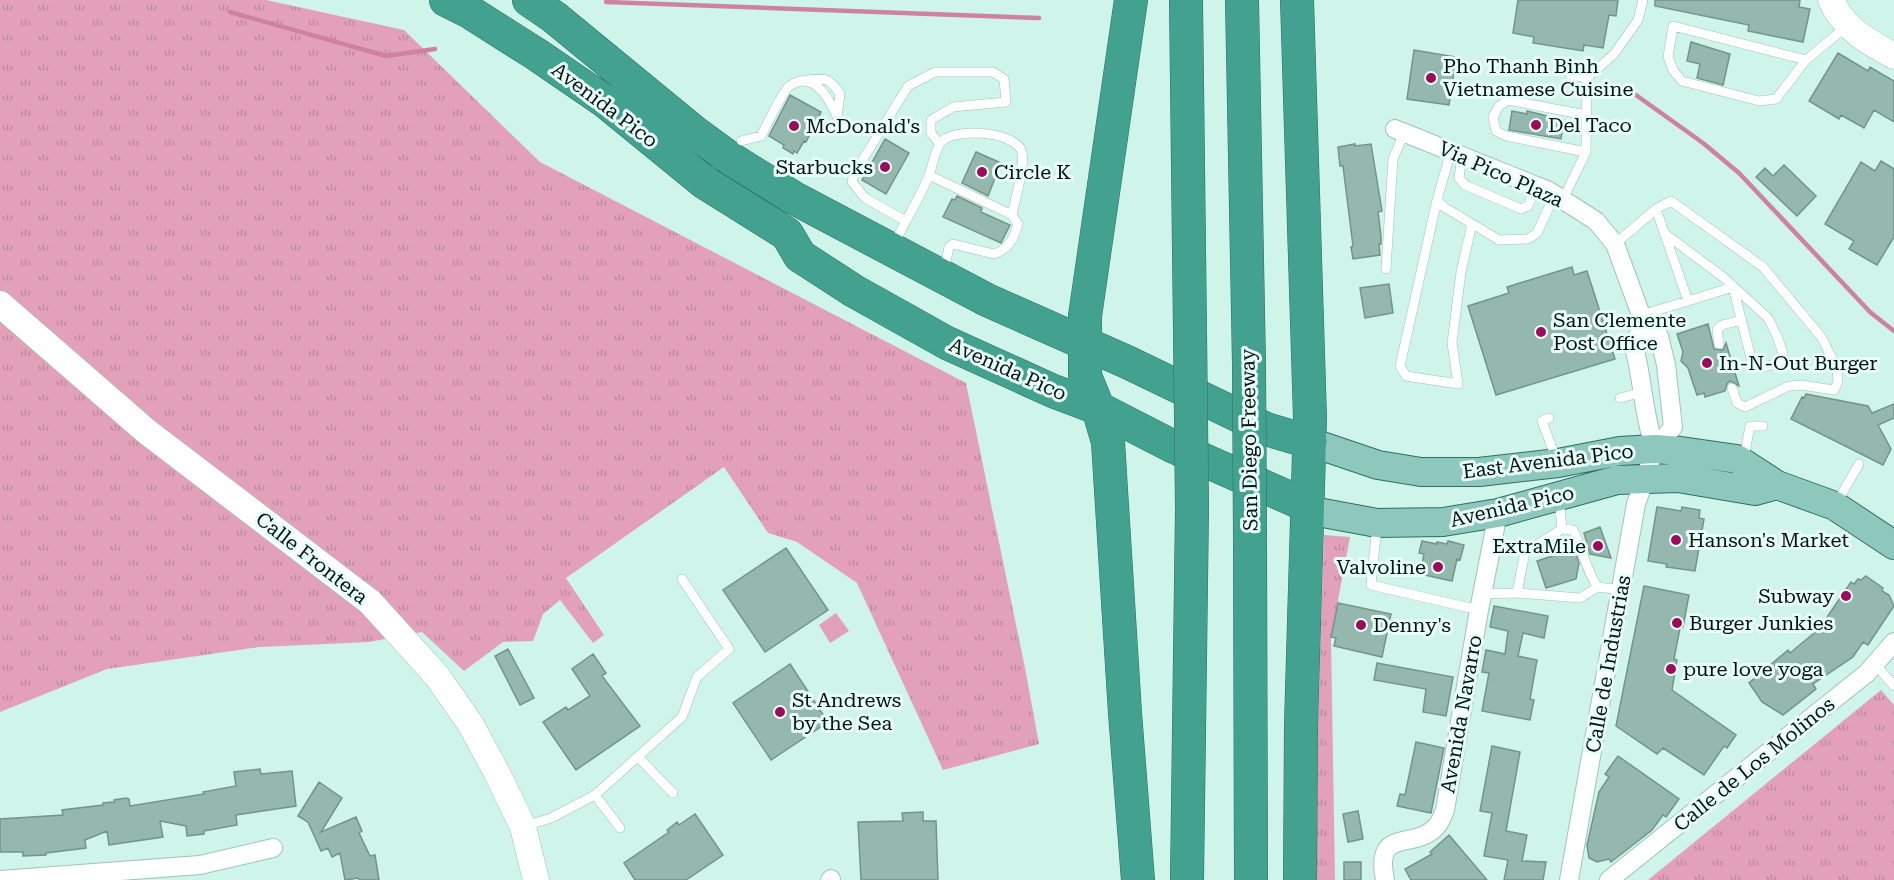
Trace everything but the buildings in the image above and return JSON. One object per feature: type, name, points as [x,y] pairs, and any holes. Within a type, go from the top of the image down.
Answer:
[{"type":"highway","name":"Avenida Pico","points":[[446,0],[468,11],[536,54],[606,102],[704,182],[787,234],[800,256],[854,291],[948,343],[1053,391],[1098,408],[1172,446],[1299,502],[1307,510]]},
{"type":"highway","name":"Avenida Pico","points":[[529,0],[554,17],[731,159],[794,198],[898,235],[943,276],[987,300],[1084,345]]},
{"type":"highway","points":[[1131,0],[1085,316],[1084,345],[1085,376],[1108,442],[1138,880]]},
{"type":"highway","points":[[1186,0],[1192,508],[1187,880]]},
{"type":"highway","name":"San Diego Freeway","points":[[1242,0],[1249,364],[1251,880]]},
{"type":"highway","points":[[1297,0],[1310,442],[1301,725],[1300,880]]},
{"type":"highway","points":[[704,182],[717,178],[738,182],[765,201],[776,205],[794,198]]},
{"type":"highway","points":[[787,234],[817,231],[868,256],[898,235]]},
{"type":"highway","name":"East Avenida Pico","points":[[1084,345],[1127,362],[1266,429],[1310,442]]},
{"type":"main road","name":"East Avenida Pico","points":[[1310,442],[1378,465],[1421,472],[1479,472],[1558,463],[1620,451],[1654,449],[1737,459],[1777,485],[1835,506],[1894,545]]},
{"type":"main road","name":"East Avenida Pico","points":[[1646,478],[1678,478],[1755,491],[1777,485]]},
{"type":"main road","name":"Avenida Pico","points":[[1307,510],[1377,523],[1443,522],[1498,513],[1617,480],[1646,478]]},
{"type":"street","points":[[1831,0],[1836,12],[1847,26],[1863,39],[1894,56]]},
{"type":"street","name":"Via Pico Plaza","points":[[1399,131],[1559,197],[1596,221],[1615,244],[1643,321],[1659,336],[1666,365],[1673,427],[1654,449]]},
{"type":"street","name":"Calle Frontera","points":[[0,304],[146,431],[370,602],[437,676],[471,725],[523,827],[536,880]]},
{"type":"street","points":[[1643,321],[1633,343],[1640,370],[1648,429],[1654,449]]},
{"type":"street","name":"Calle de Industrias","points":[[1569,880],[1636,504],[1654,449]]},
{"type":"street","name":"Avenida Navarro","points":[[1385,880],[1382,865],[1385,851],[1395,842],[1422,836],[1437,827],[1445,810],[1498,513]]},
{"type":"street","name":"Calle de Los Molinos","points":[[1609,880],[1858,680],[1894,642]]},
{"type":"street","points":[[0,880],[200,873],[273,848]]},
{"type":"lane","points":[[1437,200],[1444,207],[1499,240],[1528,239],[1538,233],[1586,152],[1587,78],[1614,54],[1638,20],[1643,0]]},
{"type":"lane","points":[[1806,60],[1673,26],[1668,57],[1673,70],[1682,81],[1759,100],[1776,99],[1806,60],[1847,26]]},
{"type":"lane","points":[[940,144],[931,133],[931,120],[953,107],[1006,102],[1004,79],[993,72],[935,72],[908,86],[854,174],[852,182],[898,235],[929,175],[940,144],[950,135],[972,132],[992,135],[1009,140],[1022,152],[1020,177],[1012,215]]},
{"type":"lane","points":[[1570,75],[1587,78]]},
{"type":"lane","points":[[741,141],[761,136],[790,85],[803,80],[823,78],[832,82],[840,94],[837,117]]},
{"type":"lane","points":[[803,80],[818,87],[843,129]]},
{"type":"lane","points":[[1586,115],[1508,100],[1498,106],[1493,117],[1496,131],[1506,136],[1586,152]]},
{"type":"lane","points":[[1386,269],[1393,159],[1399,131]]},
{"type":"lane","points":[[1456,153],[1459,178],[1466,185],[1521,209],[1528,206],[1536,186]]},
{"type":"lane","points":[[1456,153],[1437,200],[1400,366],[1406,376],[1458,384],[1452,343],[1461,272],[1472,224]]},
{"type":"lane","points":[[929,175],[1012,215],[1018,224],[1007,248],[994,254],[953,244],[949,247],[943,276]]},
{"type":"lane","points":[[1615,244],[1656,209],[1671,201],[1763,267],[1822,338],[1837,369],[1838,382],[1834,390],[1801,385],[1789,386],[1745,407],[1737,402],[1732,388]]},
{"type":"lane","points":[[1656,209],[1688,301]]},
{"type":"lane","points":[[1664,233],[1723,277],[1768,318],[1783,354],[1778,363],[1761,368],[1752,362],[1733,287]]},
{"type":"lane","points":[[1643,321],[1688,301],[1733,287]]},
{"type":"lane","points":[[1719,344],[1717,330],[1722,325],[1742,320]]},
{"type":"lane","points":[[1620,398],[1643,392]]},
{"type":"lane","points":[[1549,418],[1542,421],[1558,463]]},
{"type":"lane","points":[[1743,463],[1750,426],[1762,426]]},
{"type":"lane","points":[[1835,506],[1858,464]]},
{"type":"lane","points":[[1558,496],[1562,529]]},
{"type":"lane","points":[[1377,523],[1371,585],[1481,602],[1517,593],[1580,598],[1598,587],[1621,590]]},
{"type":"lane","points":[[1517,593],[1524,552],[1562,529],[1573,530],[1591,577],[1598,587]]},
{"type":"lane","points":[[523,827],[551,818],[595,795],[682,717],[697,677],[729,649],[682,579]]},
{"type":"lane","points":[[1875,664],[1894,686]]},
{"type":"lane","points":[[638,757],[673,793]]},
{"type":"lane","points":[[595,795],[620,828]]},
{"type":"green space","points":[[0,0],[266,0],[404,30],[540,162],[966,383],[1039,744],[943,770],[857,583],[797,542],[768,533],[724,467],[566,578],[604,635],[593,643],[560,600],[543,614],[533,641],[503,642],[464,671],[422,632],[369,642],[260,647],[107,669],[0,712]]},
{"type":"green space","points":[[1324,535],[1350,537],[1331,637],[1335,880],[1313,880]]},
{"type":"green space","points":[[836,613],[849,631],[830,643],[819,625]]},
{"type":"green space","points":[[1881,690],[1894,705],[1894,880],[1648,880]]},
{"type":"waterway","points":[[606,2],[1039,18]]},
{"type":"waterway","points":[[230,12],[386,56],[435,49]]},
{"type":"waterway","points":[[1629,90],[1703,143],[1739,173],[1870,312],[1894,331]]},
{"type":"place","name":"Pho Thanh Binh Vietnamese Cuisine","points":[[1431,78]]},
{"type":"place","name":"Del Taco","points":[[1536,125]]},
{"type":"place","name":"McDonald's","points":[[794,126]]},
{"type":"place","name":"Starbucks","points":[[885,167]]},
{"type":"place","name":"Circle K","points":[[982,172]]},
{"type":"place","name":"San Clemente Post Office","points":[[1541,332]]},
{"type":"place","name":"In-N-Out Burger","points":[[1707,363]]},
{"type":"place","name":"Hanson's Market","points":[[1676,540]]},
{"type":"place","name":"ExtraMile","points":[[1598,546]]},
{"type":"place","name":"Valvoline","points":[[1438,567]]},
{"type":"place","name":"Subway","points":[[1846,596]]},
{"type":"place","name":"Burger Junkies","points":[[1677,623]]},
{"type":"place","name":"Denny's","points":[[1361,625]]},
{"type":"place","name":"pure love yoga","points":[[1671,669]]},
{"type":"place","name":"St Andrews by the Sea","points":[[780,712]]}]
